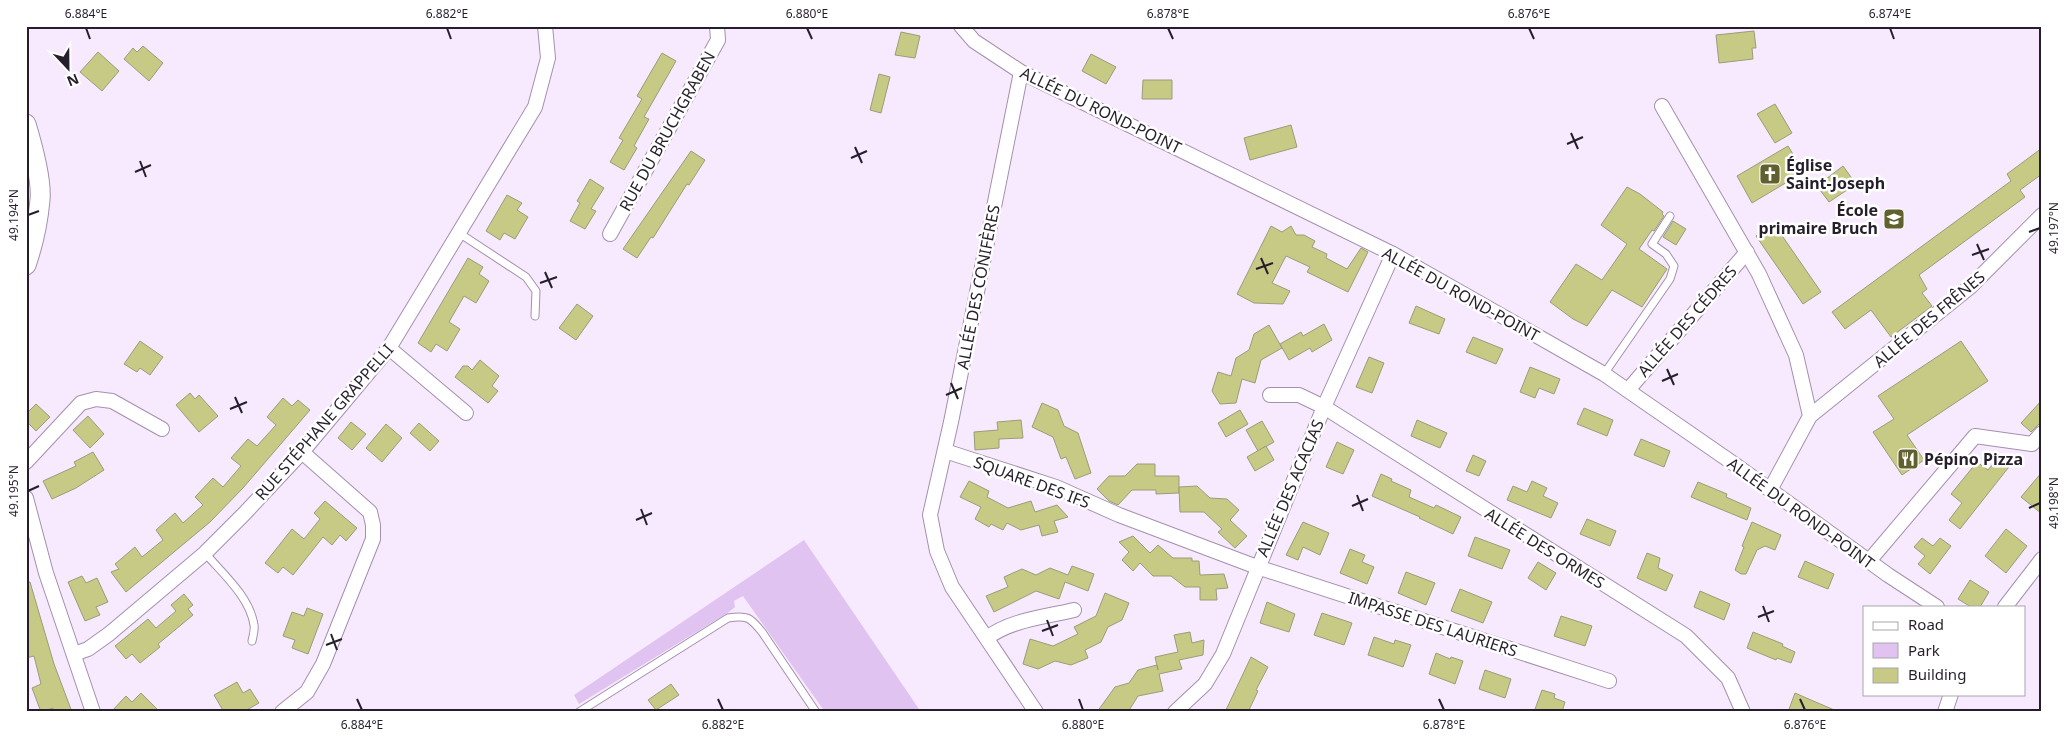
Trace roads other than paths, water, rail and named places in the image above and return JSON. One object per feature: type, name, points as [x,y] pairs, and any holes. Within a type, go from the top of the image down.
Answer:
[{"type":"main road","points":[[26,124],[34,152],[40,199],[26,265]]},
{"type":"street","name":"RUE STÉPHANE GRAPPELLI","points":[[74,654],[88,649],[109,634],[205,553],[302,452],[389,348],[535,108],[548,58],[545,26]]},
{"type":"street","name":"RUE DU BRUCHGRABEN","points":[[610,234],[718,40],[717,26]]},
{"type":"street","name":"ALLÉE DU ROND-POINT","points":[[960,26],[974,42],[1021,72],[1393,254],[1604,374],[1869,562],[1935,606]]},
{"type":"street","name":"ALLÉE DES CONIFÈRES","points":[[1021,72],[945,451],[930,515],[937,551],[952,587],[1036,712]]},
{"type":"street","name":"ALLÉE DES CÉDRES","points":[[1662,106],[1759,274],[1796,355],[1810,416]]},
{"type":"street","name":"ALLÉE DES FRÊNES","points":[[1810,416],[1970,287],[2042,215]]},
{"type":"street","name":"ALLÉE DES CÉDRES","points":[[1628,390],[1747,252]]},
{"type":"street","name":"ALLÉE DES ACACIAS","points":[[1175,712],[1205,684],[1223,654],[1324,407],[1393,254]]},
{"type":"street","points":[[389,348],[466,413]]},
{"type":"street","name":"ALLÉE DES ORMES","points":[[1270,396],[1299,396],[1324,407],[1686,636],[1728,678],[1743,712]]},
{"type":"street","points":[[26,462],[82,404],[96,399],[112,401],[162,429]]},
{"type":"street","points":[[1770,490],[1810,416]]},
{"type":"street","points":[[1869,562],[1975,436],[2032,444],[2042,432]]},
{"type":"street","name":"SQUARE DES IFS","points":[[945,451],[1056,487],[1119,515],[1257,567]]},
{"type":"street","points":[[282,712],[307,692],[324,664],[373,539],[373,525],[370,512],[302,452]]},
{"type":"street","points":[[26,498],[46,574],[93,712]]},
{"type":"street","points":[[2006,606],[2042,559]]},
{"type":"street","name":"IMPASSE DES LAURIERS","points":[[1257,567],[1609,681]]},
{"type":"street","points":[[986,638],[996,631],[1028,620],[1074,610]]},
{"type":"street","points":[[1945,712],[1950,696]]},
{"type":"lane","points":[[1604,374],[1670,279],[1674,266],[1666,254],[1652,244],[1670,216]]},
{"type":"lane","points":[[459,234],[526,278],[536,291],[535,316]]},
{"type":"lane","points":[[205,553],[239,593],[248,608],[254,625],[252,642]]},
{"type":"lane","points":[[579,712],[728,618],[742,616],[752,620],[816,712]]},
{"type":"place","name":"Église Saint-Joseph","points":[[1770,174]]},
{"type":"place","name":"École primaire Bruch","points":[[1894,219]]},
{"type":"place","name":"Pépino Pizza","points":[[1908,459]]}]
